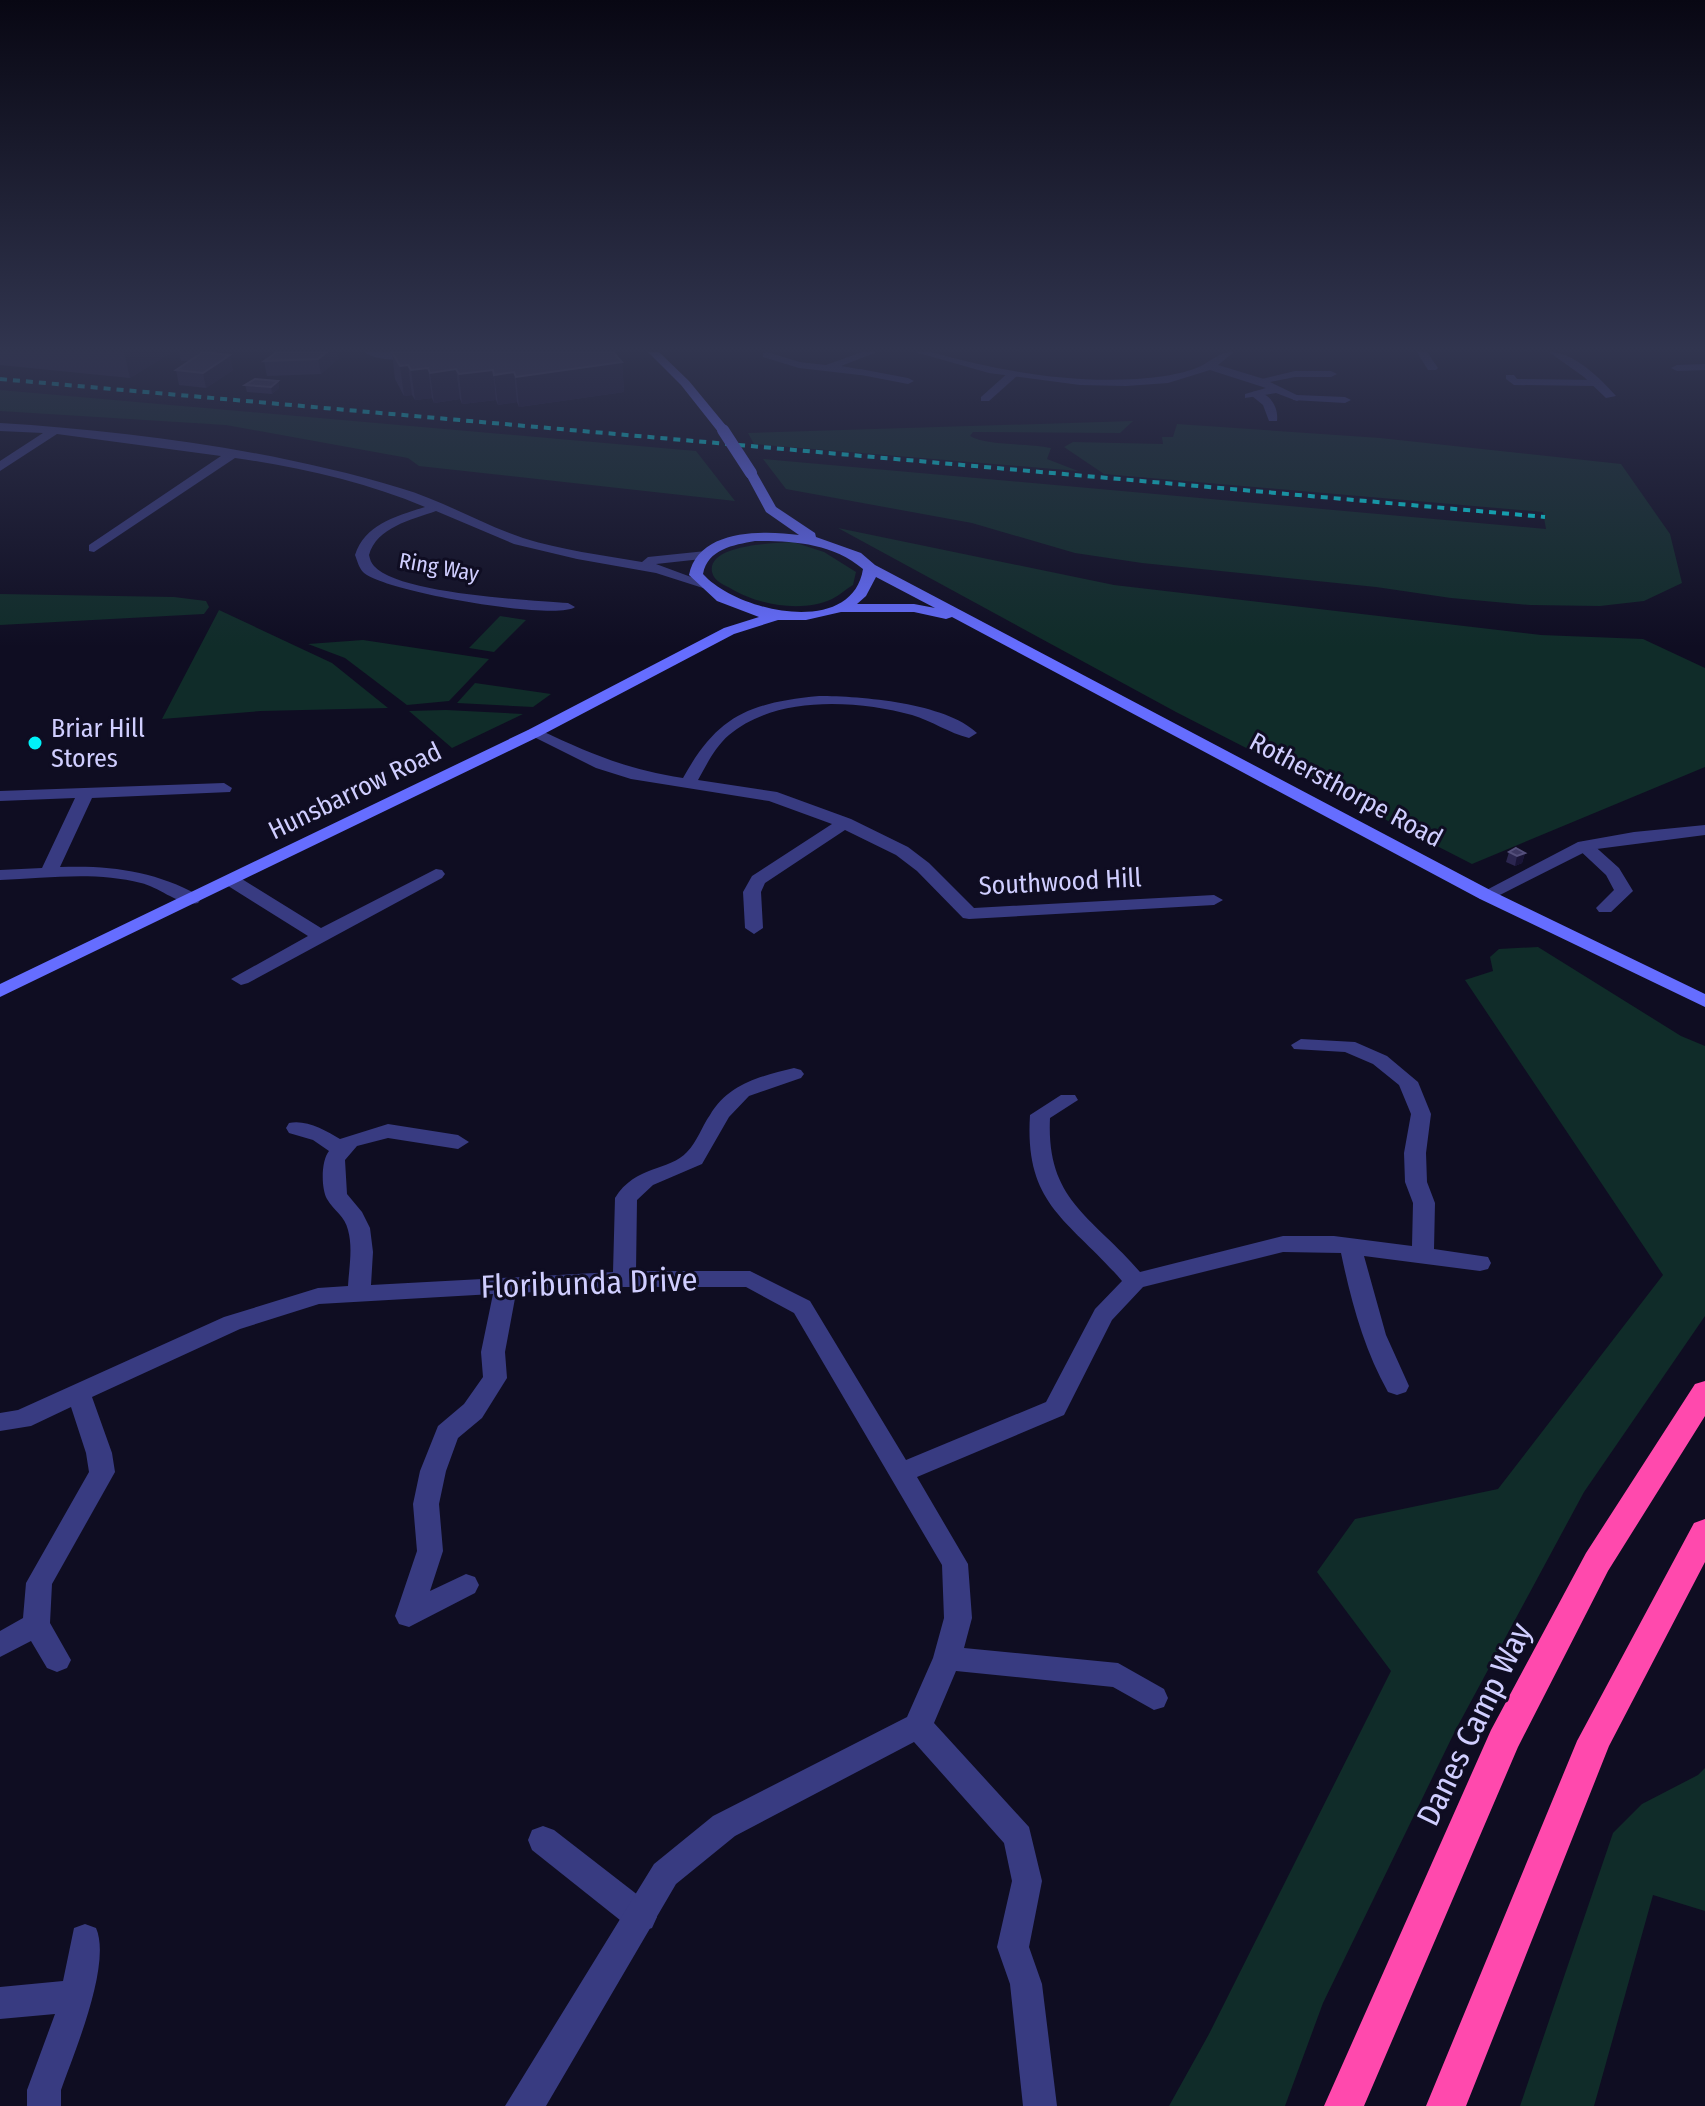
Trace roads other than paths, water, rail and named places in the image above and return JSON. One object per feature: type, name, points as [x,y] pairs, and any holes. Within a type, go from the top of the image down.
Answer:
[{"type":"highway","name":"Danes Camp Way","points":[[1344,2106],[1503,1741],[1597,1562],[1705,1392]]},
{"type":"highway","points":[[1446,2106],[1594,1741],[1705,1532]]},
{"type":"street","points":[[0,467],[25,450]]},
{"type":"street","name":"Ring Way","points":[[213,450],[342,475],[398,491],[519,541],[620,561]]},
{"type":"street","points":[[736,450],[771,509],[818,540]]},
{"type":"street","points":[[94,548],[234,453]]},
{"type":"street","name":"Ring Way","points":[[436,507],[385,527],[372,536],[362,553],[362,562],[367,570],[391,583],[418,590],[568,607]]},
{"type":"street","points":[[744,538],[758,529],[771,509]]},
{"type":"street","name":"Rothersthorpe Road","points":[[706,555],[744,538],[796,537],[818,540],[851,552],[870,568],[917,590],[966,619],[1486,895],[1705,1001]]},
{"type":"street","points":[[109,539],[136,542]]},
{"type":"street","points":[[620,561],[706,555]]},
{"type":"street","points":[[703,584],[696,575],[699,562],[706,555]]},
{"type":"street","points":[[620,561],[659,569],[703,584]]},
{"type":"street","name":"Rothersthorpe Road","points":[[835,608],[864,592],[871,583],[870,568]]},
{"type":"street","name":"Rothersthorpe Road","points":[[703,584],[736,605],[777,616],[835,608],[914,608],[966,619]]},
{"type":"street","points":[[729,631],[736,605]]},
{"type":"street","name":"Hunsbarrow Road","points":[[0,991],[534,733],[729,631],[777,616]]},
{"type":"street","points":[[688,783],[711,745],[728,729],[751,716],[782,706],[815,701],[884,704],[919,712],[969,733]]},
{"type":"street","name":"Southwood Hill","points":[[534,733],[602,765],[637,776],[771,796],[845,823],[902,851],[923,867],[969,914],[1214,900]]},
{"type":"street","points":[[183,789],[191,769]]},
{"type":"street","points":[[0,796],[224,788]]},
{"type":"street","points":[[48,874],[86,793]]},
{"type":"street","points":[[754,928],[752,892],[758,880],[845,823]]},
{"type":"street","points":[[1486,895],[1584,846],[1705,830]]},
{"type":"street","points":[[1584,846],[1613,872],[1624,891],[1605,908]]},
{"type":"street","points":[[0,875],[117,873],[170,884],[192,899]]},
{"type":"street","points":[[241,979],[436,874]]},
{"type":"street","points":[[231,880],[321,936]]},
{"type":"street","points":[[1301,1045],[1348,1046],[1380,1060],[1408,1082],[1421,1114],[1415,1153],[1416,1182],[1424,1203],[1423,1255]]},
{"type":"street","points":[[624,1279],[626,1198],[645,1180],[694,1159],[721,1113],[742,1091],[794,1074]]},
{"type":"street","points":[[1068,1100],[1040,1115],[1036,1141],[1046,1182],[1067,1214],[1117,1257],[1135,1281]]},
{"type":"street","points":[[296,1128],[320,1135],[342,1150]]},
{"type":"street","points":[[359,1293],[362,1241],[354,1210],[336,1196],[334,1159],[350,1141],[388,1131],[458,1142]]},
{"type":"street","points":[[901,1473],[1055,1408],[1103,1315],[1135,1281],[1283,1244],[1351,1246],[1480,1263]]},
{"type":"street","points":[[1351,1246],[1362,1300],[1379,1352],[1397,1386]]},
{"type":"street","name":"Floribunda Drive","points":[[0,1422],[22,1419],[232,1323],[318,1296],[624,1279],[750,1279],[802,1307],[955,1564],[958,1618],[947,1658],[918,1726]]},
{"type":"street","points":[[466,1585],[409,1616],[430,1551],[426,1504],[433,1471],[447,1433],[473,1411],[495,1378],[493,1352],[506,1285]]},
{"type":"street","points":[[57,1660],[36,1624],[39,1583],[102,1472],[99,1453],[78,1393]]},
{"type":"street","points":[[0,1645],[36,1624]]},
{"type":"street","points":[[947,1658],[1118,1675],[1154,1698]]},
{"type":"street","points":[[522,2106],[531,2099],[665,1874],[724,1826],[918,1726],[1018,1837],[1027,1881],[1013,1947],[1026,1984],[1040,2106]]},
{"type":"street","points":[[543,1840],[641,1917]]},
{"type":"street","points":[[44,2106],[44,2090],[77,1996],[85,1939]]},
{"type":"street","points":[[0,2003],[77,1996]]},
{"type":"railway","points":[[798,450],[1545,517]]},
{"type":"place","name":"Briar Hill Stores","points":[[35,743]]}]
